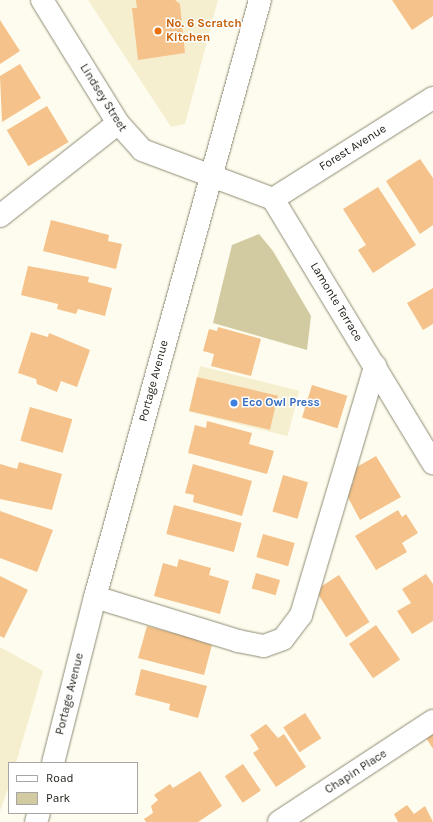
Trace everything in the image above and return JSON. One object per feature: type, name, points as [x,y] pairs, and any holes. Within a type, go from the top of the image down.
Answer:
[{"type":"street","name":"Lindsey Street","points":[[42,0],[118,123],[142,150],[210,178]]},
{"type":"street","name":"Portage Avenue","points":[[53,762],[95,598],[260,0]]},
{"type":"street","name":"Forest Avenue","points":[[273,199],[433,98]]},
{"type":"street","points":[[0,216],[118,123]]},
{"type":"street","points":[[210,178],[273,199]]},
{"type":"street","name":"Lamonte Terrace","points":[[273,199],[433,463]]},
{"type":"street","points":[[95,598],[238,641],[264,646],[283,639],[301,615],[375,366]]},
{"type":"street","name":"Chapin Place","points":[[279,822],[433,721]]},
{"type":"shaded area","points":[[88,0],[218,0],[185,124],[171,127]]},
{"type":"shaded area","points":[[200,366],[299,391],[288,436],[189,412]]},
{"type":"shaded area","points":[[0,647],[43,671],[16,762],[8,762],[8,789],[0,811]]},
{"type":"green space","points":[[259,234],[273,251],[311,316],[307,350],[213,323],[232,245]]},
{"type":"building","name":"No. 6 Scratch Kitchen","points":[[136,0],[175,0],[180,4],[185,53],[138,60],[132,8],[137,8]]},
{"type":"building","points":[[392,0],[433,0],[433,16],[412,30]]},
{"type":"building","points":[[0,20],[20,51],[0,64]]},
{"type":"building","points":[[20,64],[41,98],[2,122],[0,76]]},
{"type":"building","points":[[47,106],[69,142],[28,166],[7,130]]},
{"type":"building","points":[[420,159],[433,178],[433,225],[420,234],[386,181]]},
{"type":"building","points":[[378,187],[416,245],[373,273],[358,250],[366,245],[343,209]]},
{"type":"building","points":[[51,220],[109,235],[108,241],[122,244],[116,269],[43,251]]},
{"type":"building","points":[[28,266],[89,277],[88,282],[112,288],[105,316],[78,309],[76,314],[57,309],[58,304],[21,295]]},
{"type":"building","points":[[433,288],[433,324],[423,330],[407,303]]},
{"type":"building","points":[[218,327],[261,339],[251,376],[211,366],[214,354],[203,351],[209,329],[217,331]]},
{"type":"building","points":[[31,332],[48,337],[49,333],[90,350],[77,387],[61,381],[57,392],[37,384],[36,379],[18,373]]},
{"type":"building","name":"Eco Owl Press","points":[[197,377],[278,396],[270,430],[189,411]]},
{"type":"building","points":[[312,385],[347,396],[337,428],[302,418]]},
{"type":"building","points":[[30,407],[72,419],[63,453],[20,441]]},
{"type":"building","points":[[207,421],[252,433],[249,444],[274,451],[267,474],[188,453],[195,425],[206,428]]},
{"type":"building","points":[[376,456],[401,497],[360,520],[343,488],[354,482],[348,472]]},
{"type":"building","points":[[19,462],[62,474],[52,510],[0,499],[0,464],[17,469]]},
{"type":"building","points":[[193,464],[252,481],[242,516],[193,502],[194,495],[185,493]]},
{"type":"building","points":[[283,475],[308,482],[298,519],[273,512]]},
{"type":"building","points":[[174,505],[242,523],[234,552],[166,534]]},
{"type":"building","points":[[398,510],[402,517],[406,514],[418,533],[402,543],[407,552],[376,570],[355,536]]},
{"type":"building","points":[[0,511],[53,530],[37,572],[0,558]]},
{"type":"building","points":[[263,534],[295,543],[288,566],[256,557]]},
{"type":"building","points":[[179,559],[211,568],[209,575],[229,581],[220,614],[154,596],[163,563],[177,567]]},
{"type":"building","points":[[256,573],[280,580],[276,595],[252,588]]},
{"type":"building","points":[[426,574],[433,584],[433,621],[412,634],[397,611],[411,603],[402,589]]},
{"type":"building","points":[[339,575],[369,622],[346,637],[316,590]]},
{"type":"building","points":[[0,576],[28,590],[4,638],[0,636]]},
{"type":"building","points":[[376,625],[400,659],[373,678],[349,644]]},
{"type":"building","points":[[147,626],[177,634],[198,635],[199,641],[212,645],[204,675],[138,658]]},
{"type":"building","points":[[141,669],[207,686],[198,718],[169,710],[170,704],[135,695]]},
{"type":"building","points":[[305,713],[321,738],[300,752],[283,727]]},
{"type":"building","points":[[266,724],[278,738],[284,734],[306,767],[276,787],[253,753],[259,749],[250,735]]},
{"type":"building","points":[[433,730],[433,749],[425,736]]},
{"type":"building","points":[[243,764],[261,791],[243,803],[225,776]]},
{"type":"building","points":[[200,771],[222,806],[198,822],[146,822],[144,819],[153,813],[151,806],[158,800],[154,795],[170,784],[173,788]]},
{"type":"building","points":[[407,805],[414,814],[425,806],[433,822],[398,822],[394,814]]},
{"type":"place","name":"No. 6 Scratch Kitchen","points":[[158,31]]},
{"type":"place","name":"Eco Owl Press","points":[[234,403]]}]
